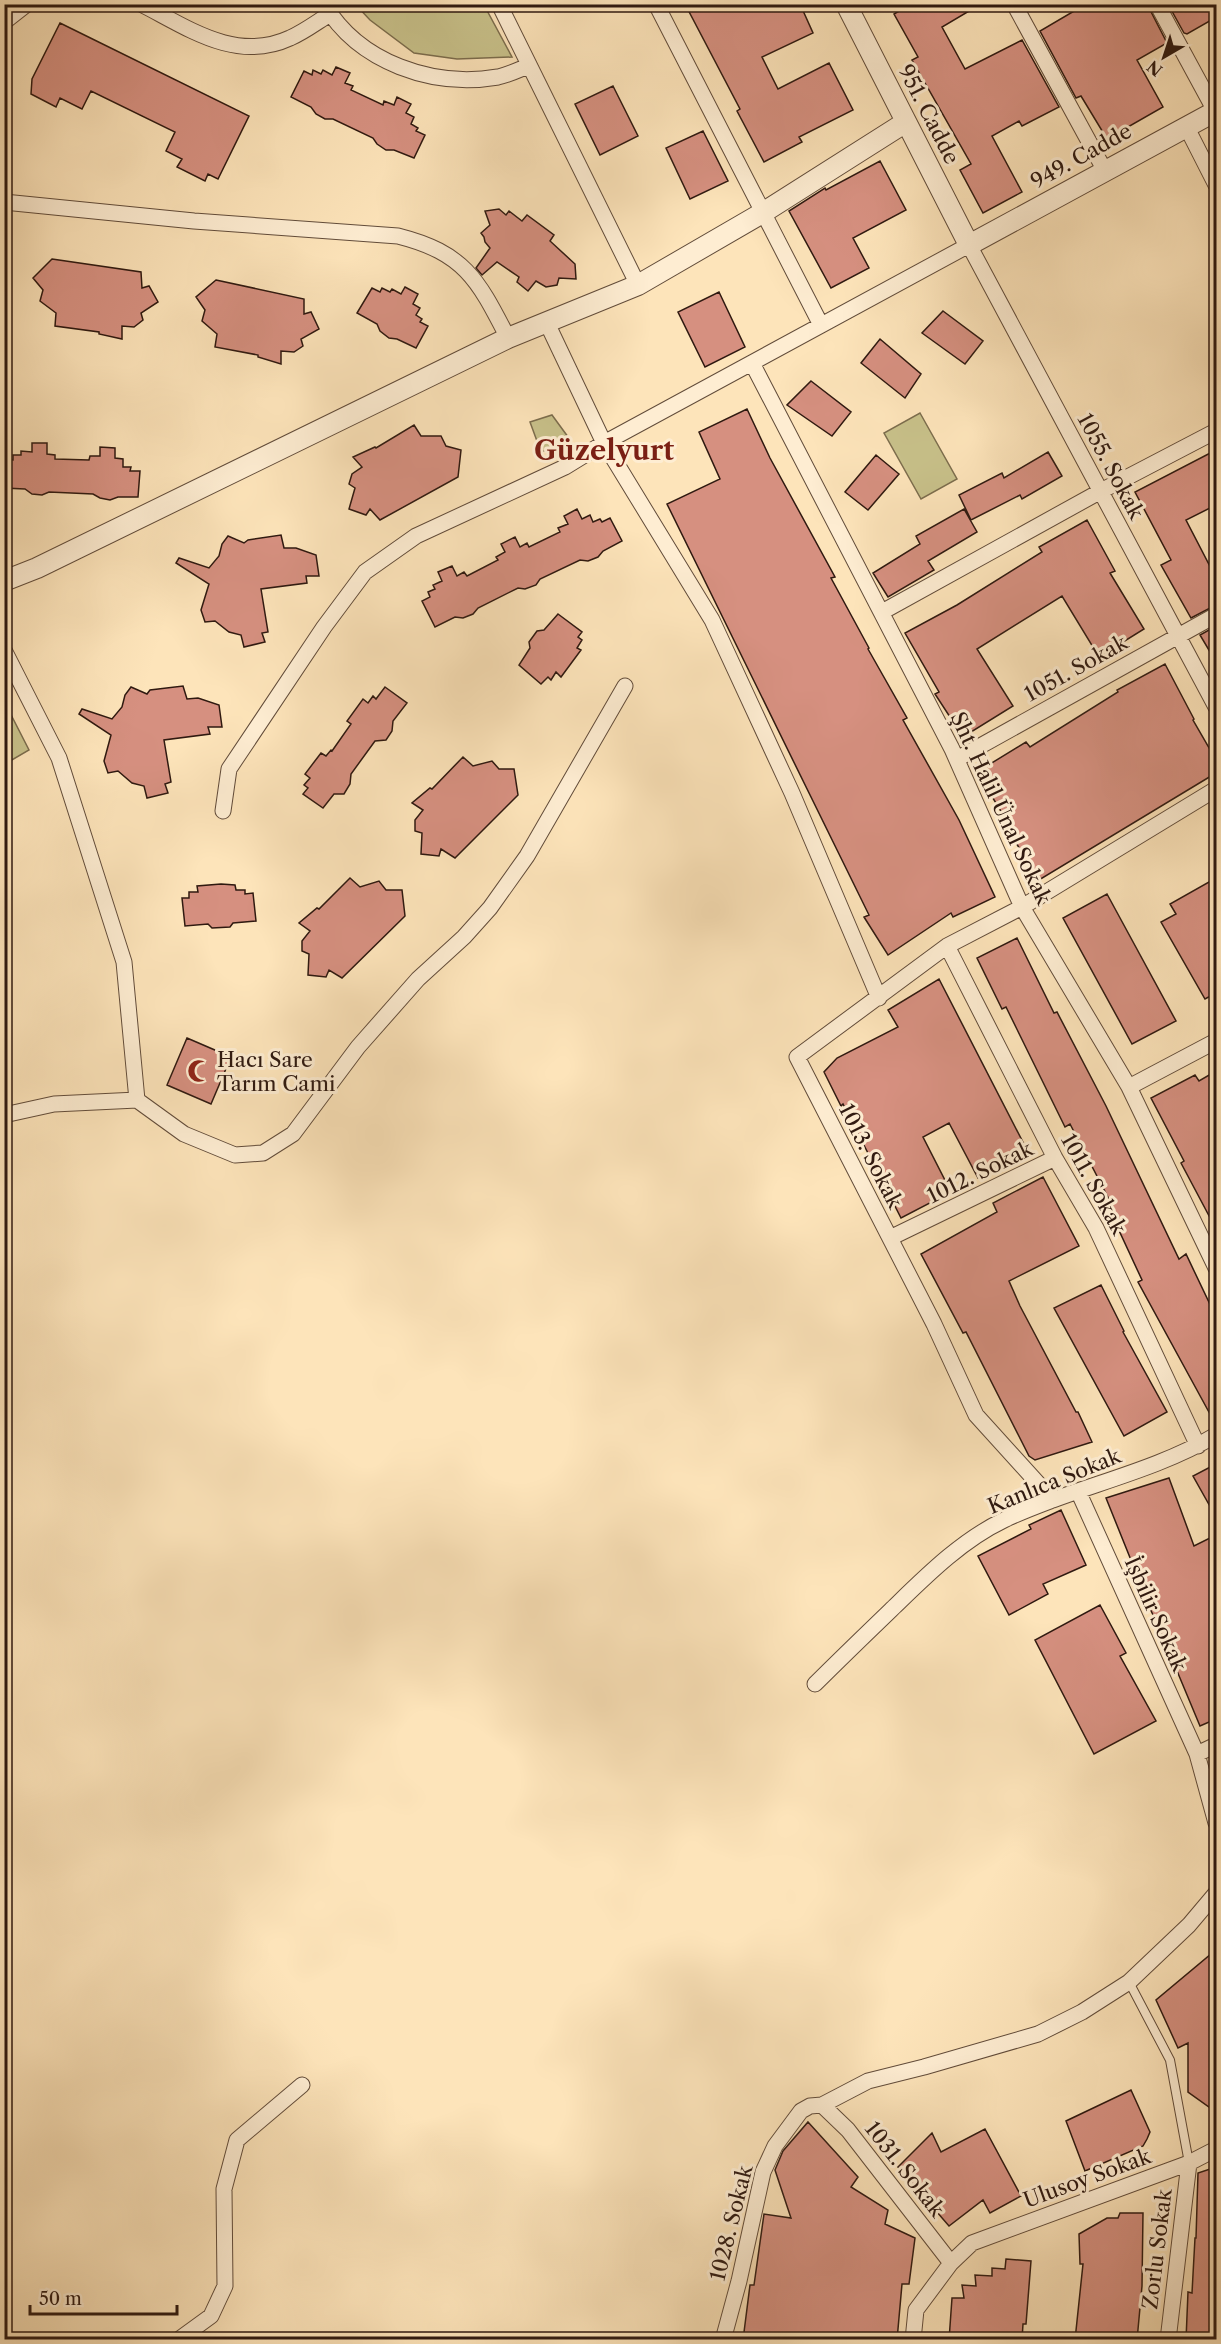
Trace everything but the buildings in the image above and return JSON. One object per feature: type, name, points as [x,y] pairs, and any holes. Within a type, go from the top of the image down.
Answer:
[{"type":"street","points":[[4,22],[27,4]]},
{"type":"street","points":[[141,4],[216,42],[251,47],[290,38],[327,9],[344,31],[364,48],[390,63],[418,74],[450,80],[501,77],[528,66]]},
{"type":"street","points":[[499,4],[638,285]]},
{"type":"street","points":[[657,4],[821,326]]},
{"type":"street","points":[[1014,4],[1105,171]]},
{"type":"street","points":[[1157,4],[1216,111]]},
{"type":"street","name":"951. Cadde","points":[[852,7],[906,122],[969,245]]},
{"type":"street","name":"949. Cadde","points":[[969,245],[1216,111]]},
{"type":"street","points":[[4,581],[48,563],[508,338],[638,285],[764,212],[906,122]]},
{"type":"street","points":[[1186,126],[1216,185]]},
{"type":"street","points":[[4,202],[398,236],[425,243],[446,253],[467,269],[483,290],[508,338]]},
{"type":"street","points":[[223,811],[229,769],[324,627],[365,572],[416,537],[565,467],[604,443],[969,245]]},
{"type":"street","name":"1055. Sokak","points":[[969,245],[1216,707]]},
{"type":"street","points":[[546,321],[604,443],[712,620],[792,793],[879,998]]},
{"type":"street","name":"Şht. Halil Ünal Sokak","points":[[752,363],[957,759],[1022,907],[1129,1087],[1216,1268]]},
{"type":"street","points":[[882,612],[1101,491],[1216,431]]},
{"type":"street","name":"1051. Sokak","points":[[957,759],[1216,615]]},
{"type":"street","points":[[4,650],[59,758],[124,962],[137,1100]]},
{"type":"street","points":[[4,1115],[54,1104],[137,1100],[184,1134],[235,1155],[263,1154],[293,1134],[358,1047],[418,979],[464,937],[490,908],[527,856],[625,686]]},
{"type":"street","name":"1013. Sokak","points":[[1053,1500],[976,1415],[797,1057],[947,946],[1022,907],[1216,789]]},
{"type":"street","name":"1011. Sokak","points":[[947,946],[1055,1158],[1096,1228],[1198,1446]]},
{"type":"street","points":[[1129,1087],[1216,1041]]},
{"type":"street","name":"1012. Sokak","points":[[890,1239],[1055,1158]]},
{"type":"street","name":"Kanlıca Sokak","points":[[815,1684],[917,1585],[957,1550],[1003,1520],[1152,1465],[1198,1446],[1216,1435]]},
{"type":"street","name":"İşbilir Sokak","points":[[1078,1491],[1197,1754],[1216,1822]]},
{"type":"street","points":[[1197,1754],[1216,1745]]},
{"type":"street","points":[[1129,1982],[1189,1925],[1216,1893]]},
{"type":"street","name":"1028. Sokak","points":[[723,2340],[742,2270],[764,2172],[775,2146],[801,2111],[810,2106],[822,2105],[868,2081],[1038,2034],[1082,2012],[1129,1982]]},
{"type":"street","points":[[178,2340],[211,2316],[225,2286],[224,2189],[237,2140],[302,2085]]},
{"type":"street","name":"1031. Sokak","points":[[822,2105],[848,2130],[951,2263]]},
{"type":"street","name":"Ulusoy Sokak","points":[[951,2263],[972,2243],[1188,2163],[1216,2149]]},
{"type":"street","name":"Zorlu Sokak","points":[[1168,2340],[1188,2163]]},
{"type":"street","points":[[913,2340],[916,2310],[951,2263]]},
{"type":"lane","points":[[1129,1982],[1170,2060],[1188,2163]]},
{"type":"shaded area","points":[[356,5],[484,5],[512,57],[457,59],[414,53],[370,20]]},
{"type":"shaded area","points":[[920,413],[957,479],[921,499],[884,433]]},
{"type":"shaded area","points":[[552,415],[571,441],[541,452],[530,422]]},
{"type":"shaded area","points":[[4,701],[29,750],[5,764],[4,764]]},
{"type":"place","name":"Hacı Sare Tarım Cami","points":[[199,1071]]},
{"type":"district","name":"Güzelyurt","points":[[604,450]]}]
